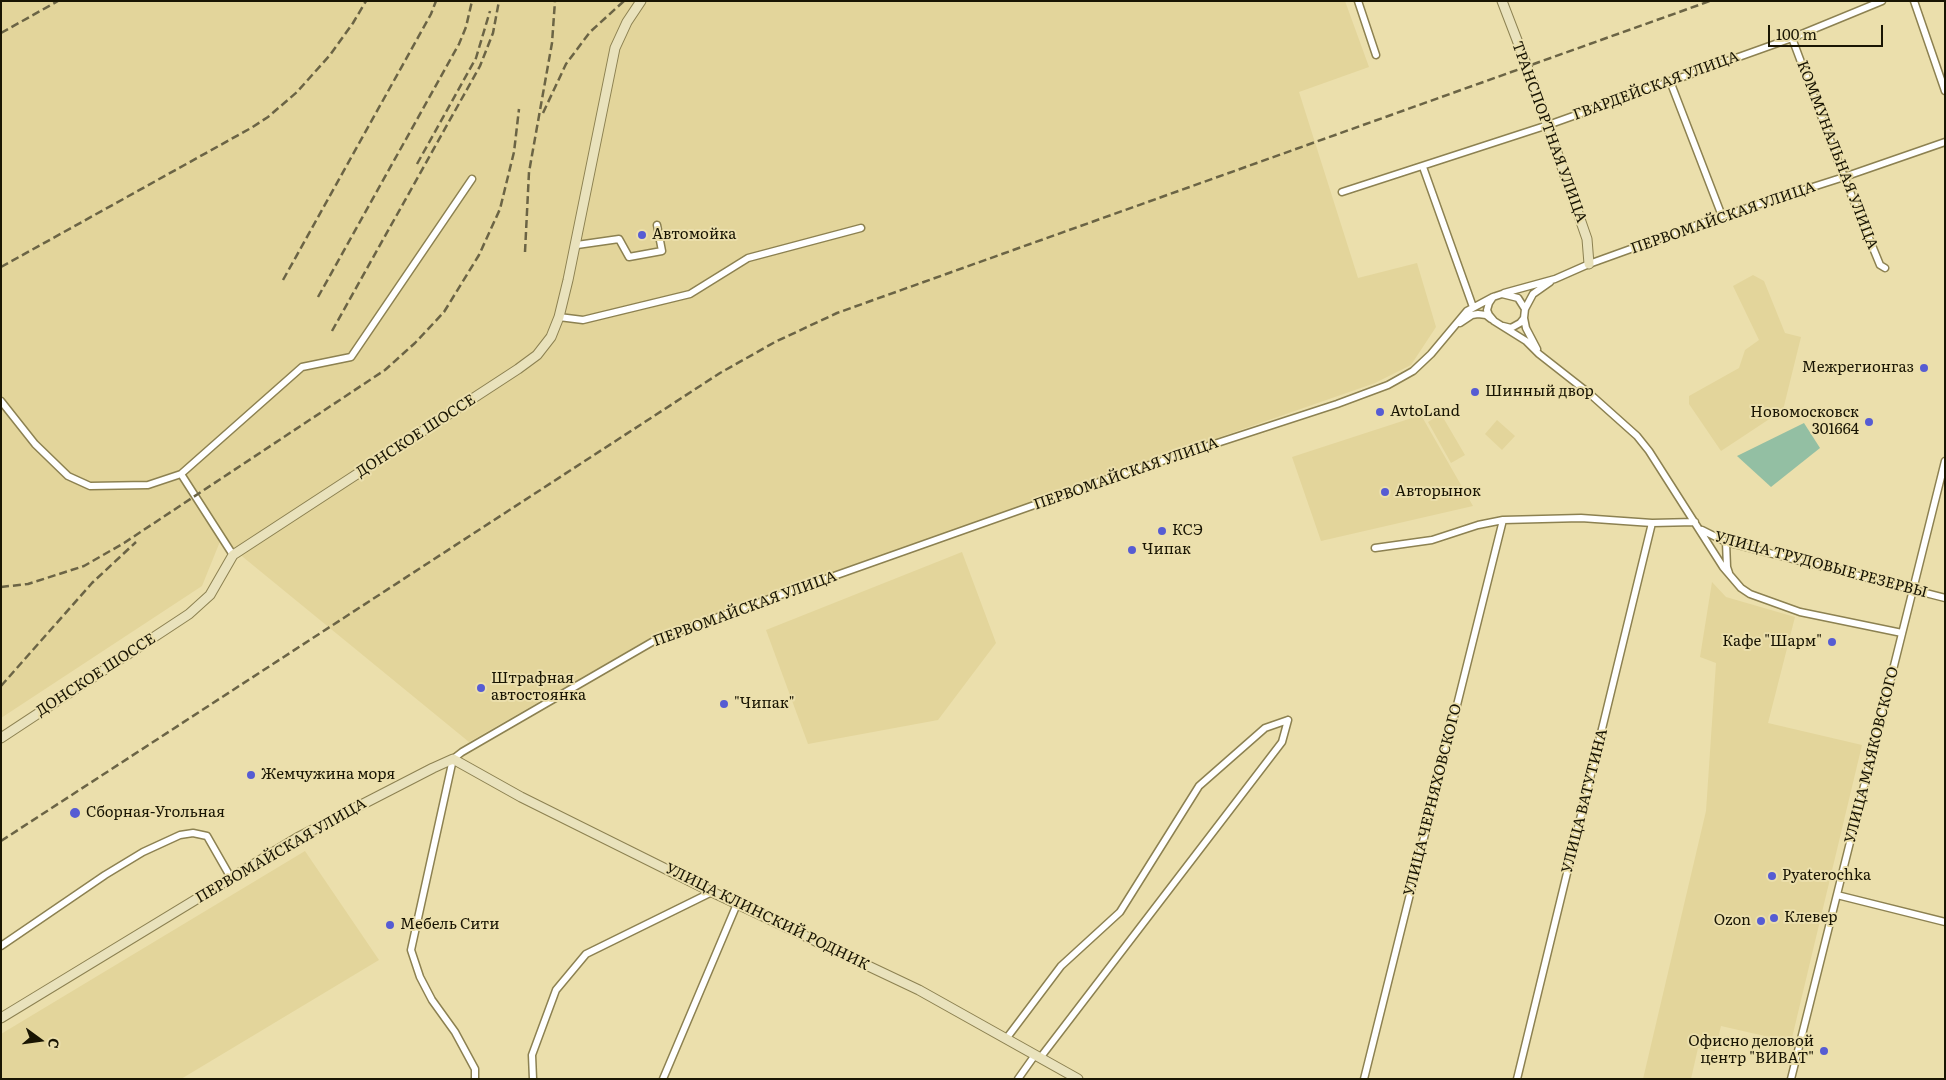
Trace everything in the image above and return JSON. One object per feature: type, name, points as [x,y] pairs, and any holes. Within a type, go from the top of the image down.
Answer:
[{"type":"main road","name":"ДОНСКОЕ ШОССЕ","points":[[1,738],[189,614],[210,595],[233,555],[518,369],[541,349],[551,336],[559,318],[577,245],[615,48],[627,22],[641,1]]},
{"type":"main road","name":"ТРАНСПОРТНАЯ УЛИЦА","points":[[1502,1],[1548,125],[1587,239],[1589,264]]},
{"type":"main road","name":"ПЕРВОМАЙСКАЯ УЛИЦА","points":[[1,1018],[297,838],[453,759]]},
{"type":"main road","name":"УЛИЦА КЛИНСКИЙ РОДНИК","points":[[453,759],[521,797],[712,892],[919,990],[1078,1079]]},
{"type":"street","points":[[1358,1],[1376,55]]},
{"type":"street","name":"ГВАРДЕЙСКАЯ УЛИЦА","points":[[1342,192],[1548,125],[1792,38],[1882,1]]},
{"type":"street","points":[[1914,1],[1945,90]]},
{"type":"street","name":"КОММУНАЛЬНАЯ УЛИЦА","points":[[1792,38],[1844,177],[1880,265],[1885,268]]},
{"type":"street","points":[[1670,81],[1722,216]]},
{"type":"street","name":"ПЕРВОМАЙСКАЯ УЛИЦА","points":[[1502,294],[1555,279],[1589,264],[1722,216],[1945,142]]},
{"type":"street","points":[[1423,167],[1473,307]]},
{"type":"street","points":[[1,401],[35,444],[68,476],[90,486],[148,485],[181,474],[302,367],[351,357],[472,179]]},
{"type":"street","points":[[577,245],[619,239],[629,257],[662,251],[657,225]]},
{"type":"street","points":[[559,318],[582,320],[690,294],[748,258],[861,228]]},
{"type":"street","points":[[1539,354],[1526,328],[1525,309],[1534,294],[1555,279]]},
{"type":"street","points":[[1494,321],[1487,310],[1492,297],[1502,294],[1518,298],[1525,309]]},
{"type":"street","name":"ПЕРВОМАЙСКАЯ УЛИЦА","points":[[453,759],[472,746],[659,638],[1119,475],[1388,385],[1418,368],[1459,320],[1473,307],[1492,297]]},
{"type":"street","points":[[1448,334],[1459,323],[1472,315],[1486,315],[1526,341],[1539,354],[1590,394],[1637,436],[1732,580],[1750,594],[1800,612],[1902,633]]},
{"type":"street","points":[[1503,326],[1511,328],[1520,323],[1524,318]]},
{"type":"street","name":"УЛИЦА МАЯКОВСКОГО","points":[[1792,1079],[1945,461]]},
{"type":"street","points":[[181,474],[233,555]]},
{"type":"street","points":[[1375,548],[1432,540],[1478,525],[1503,520],[1581,518],[1697,525]]},
{"type":"street","name":"УЛИЦА ЧЕРНЯХОВСКОГО","points":[[1364,1079],[1503,520]]},
{"type":"street","name":"УЛИЦА ВАТУТИНА","points":[[1517,1079],[1652,523]]},
{"type":"street","name":"УЛИЦА ТРУДОВЫЕ РЕЗЕРВЫ","points":[[1697,525],[1726,542],[1945,598]]},
{"type":"street","points":[[1726,542],[1727,566],[1732,580]]},
{"type":"street","points":[[1006,1039],[1061,966],[1120,912],[1198,786],[1265,728],[1288,720],[1282,742],[1038,1056],[1018,1079]]},
{"type":"street","points":[[453,759],[411,950],[420,977],[432,1000],[455,1032],[475,1069],[475,1079]]},
{"type":"street","points":[[1,946],[105,875],[143,852],[180,835],[193,833],[207,836],[231,878]]},
{"type":"street","points":[[533,1079],[532,1055],[556,990],[586,954],[712,892]]},
{"type":"street","points":[[1837,895],[1945,922]]},
{"type":"street","points":[[663,1079],[737,904]]},
{"type":"shaded area","points":[[1,1],[1345,1],[1369,67],[1299,92],[1358,278],[1417,263],[1436,327],[1411,365],[1375,383],[661,632],[469,742],[221,539],[202,586],[1,718]]},
{"type":"shaded area","points":[[1753,275],[1764,281],[1785,333],[1801,337],[1783,410],[1721,451],[1689,404],[1689,396],[1739,368],[1745,350],[1759,340],[1733,286]]},
{"type":"shaded area","points":[[1441,414],[1465,455],[1451,463],[1428,422]]},
{"type":"shaded area","name":"Авторынок","points":[[1421,415],[1473,506],[1321,541],[1292,457]]},
{"type":"shaded area","points":[[1497,420],[1515,436],[1502,450],[1485,434]]},
{"type":"shaded area","points":[[962,552],[996,643],[938,720],[808,744],[766,630]]},
{"type":"shaded area","points":[[1712,582],[1726,597],[1795,617],[1768,723],[1862,745],[1791,1042],[1721,1026],[1715,1051],[1698,1048],[1691,1079],[1643,1079],[1706,811],[1716,663],[1700,657]]},
{"type":"shaded area","points":[[305,851],[379,960],[181,1079],[1,1079],[1,1034]]},
{"type":"green space","points":[[1804,423],[1820,448],[1771,487],[1737,456]]},
{"type":"railway","points":[[1,33],[58,1]]},
{"type":"railway","points":[[1,267],[268,117],[297,92],[330,55],[366,1]]},
{"type":"railway","points":[[283,280],[431,14],[436,1]]},
{"type":"railway","points":[[318,297],[459,44],[466,27],[472,1]]},
{"type":"railway","points":[[332,331],[480,66],[493,33],[499,1]]},
{"type":"railway","points":[[525,252],[529,172],[552,43],[555,1]]},
{"type":"railway","points":[[543,113],[566,64],[590,32],[624,1]]},
{"type":"railway","points":[[1,841],[720,373],[775,342],[837,313],[1710,1]]},
{"type":"railway","points":[[417,164],[476,58],[490,11]]},
{"type":"railway","points":[[1,587],[28,584],[84,566],[124,543],[385,370],[415,343],[444,312],[479,255],[500,209],[514,152],[519,109]]},
{"type":"railway","points":[[1,686],[92,583],[136,542]]},
{"type":"place","name":"Автомойка","points":[[642,235]]},
{"type":"place","name":"Межрегионгаз","points":[[1924,368]]},
{"type":"place","name":"Шинный двор","points":[[1475,392]]},
{"type":"place","name":"AvtoLand","points":[[1380,412]]},
{"type":"place","name":"Новомосковск 301664","points":[[1869,422]]},
{"type":"place","name":"Авторынок","points":[[1385,492]]},
{"type":"place","name":"КСЭ","points":[[1162,531]]},
{"type":"place","name":"Чипак","points":[[1132,550]]},
{"type":"place","name":"Кафе \"Шарм\"","points":[[1832,642]]},
{"type":"place","name":"Штрафная автостоянка","points":[[481,688]]},
{"type":"place","name":"\"Чипак\"","points":[[724,704]]},
{"type":"place","name":"Жемчужина моря","points":[[251,775]]},
{"type":"place","name":"Сборная-Угольная","points":[[75,813]]},
{"type":"place","name":"Pyaterochka","points":[[1772,876]]},
{"type":"place","name":"Клевер","points":[[1774,918]]},
{"type":"place","name":"Ozon","points":[[1761,921]]},
{"type":"place","name":"Мебель Сити","points":[[390,925]]},
{"type":"place","name":"Офисно деловой центр \"ВИВАТ\"","points":[[1824,1051]]}]
